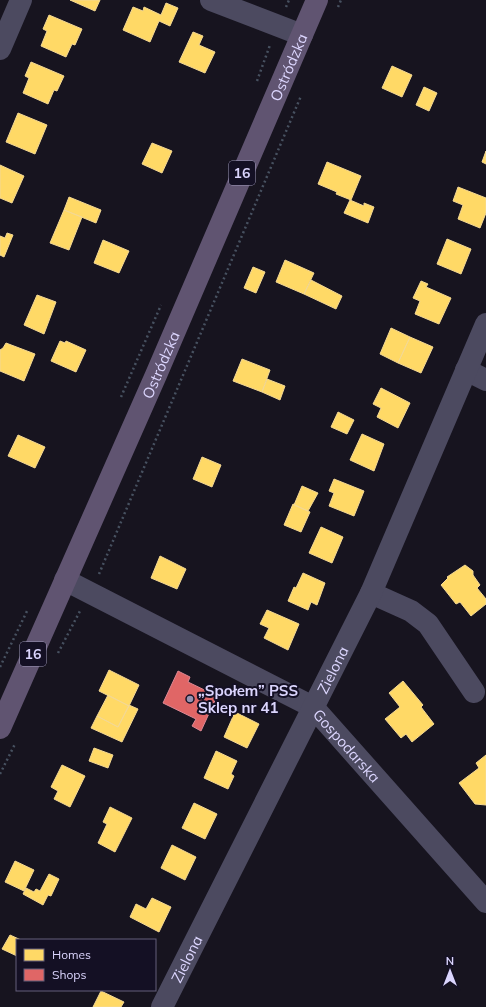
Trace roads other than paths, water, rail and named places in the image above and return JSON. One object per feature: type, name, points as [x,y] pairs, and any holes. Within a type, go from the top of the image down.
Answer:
[{"type":"main road","name":"Ostródzka","points":[[9,733],[65,580],[317,0]]},
{"type":"street","points":[[0,49],[21,0]]},
{"type":"street","points":[[211,0],[302,35]]},
{"type":"street","name":"Zielona","points":[[162,1007],[371,593],[486,324]]},
{"type":"street","points":[[466,370],[486,380]]},
{"type":"street","name":"Gospodarska","points":[[65,580],[313,707],[486,902]]},
{"type":"street","points":[[371,593],[411,611],[428,624],[474,692]]},
{"type":"place","name":"„Społem” PSS Sklep nr 41","points":[[190,699]]}]
